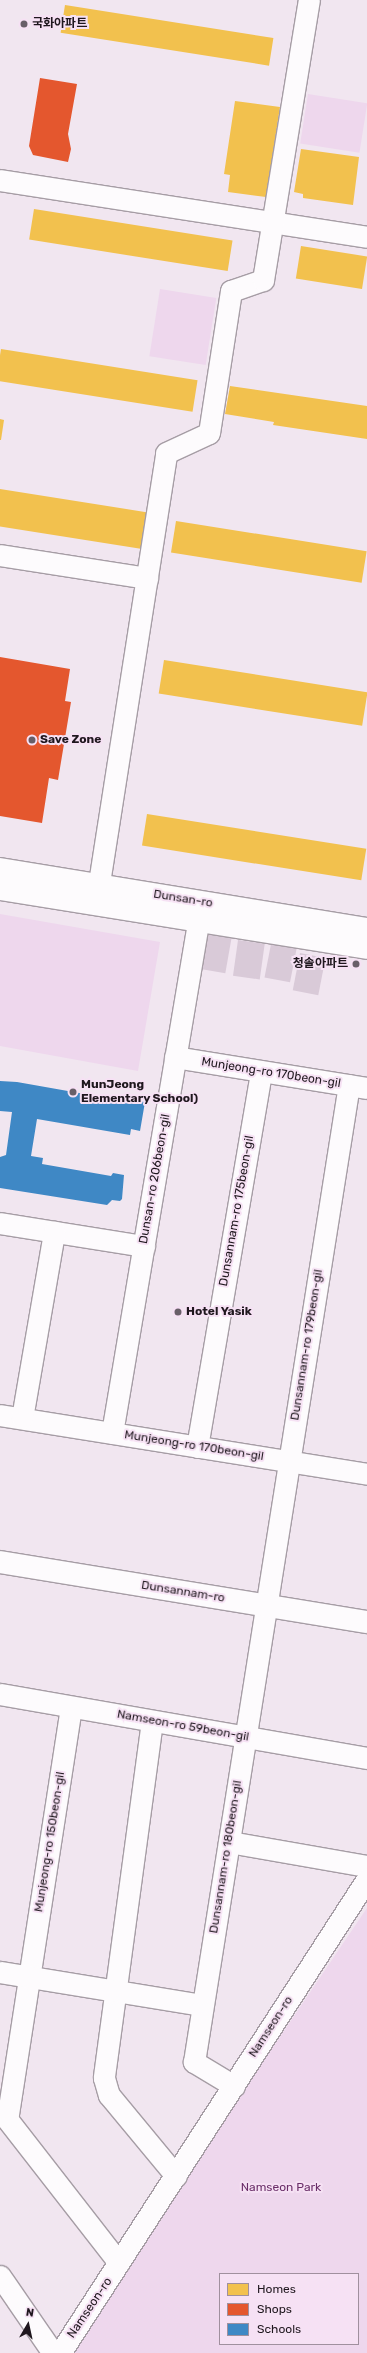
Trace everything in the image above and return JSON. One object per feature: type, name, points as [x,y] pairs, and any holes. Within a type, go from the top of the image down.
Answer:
[{"type":"main road","name":"Dunsan-ro","points":[[0,869],[97,895]]},
{"type":"main road","name":"Dunsan-ro","points":[[0,889],[97,895],[200,911],[367,929]]},
{"type":"main road","name":"Dunsan-ro","points":[[200,911],[367,948]]},
{"type":"main road","name":"Dunsannam-ro","points":[[0,1562],[367,1622]]},
{"type":"street","points":[[97,895],[166,453],[209,433],[231,291],[263,280],[309,0]]},
{"type":"street","points":[[0,180],[367,237]]},
{"type":"street","points":[[0,555],[147,578]]},
{"type":"street","name":"Dunsan-ro 206beon-gil","points":[[112,1433],[200,911]]},
{"type":"street","name":"Munjeong-ro 170beon-gil","points":[[175,1057],[358,1087]]},
{"type":"street","name":"Dunsannam-ro 175beon-gil","points":[[197,1446],[261,1071]]},
{"type":"street","name":"Dunsannam-ro 179beon-gil","points":[[266,1605],[289,1461],[358,1087]]},
{"type":"street","points":[[0,1224],[144,1246]]},
{"type":"street","points":[[22,1418],[54,1232]]},
{"type":"street","name":"Munjeong-ro 170beon-gil","points":[[0,1415],[367,1474]]},
{"type":"street","name":"Dunsannam-ro 180beon-gil","points":[[234,2086],[194,2062],[201,2005],[229,1842],[266,1605]]},
{"type":"street","name":"Namseon-ro 59beon-gil","points":[[0,1694],[367,1758]]},
{"type":"street","name":"Munjeong-ro 150beon-gil","points":[[29,1977],[71,1707]]},
{"type":"street","points":[[152,1721],[104,2078],[109,2095],[176,2176]]},
{"type":"street","points":[[229,1842],[367,1866]]},
{"type":"street","name":"Namseon-ro","points":[[60,2353],[120,2263],[367,1879]]},
{"type":"street","points":[[0,1972],[201,2005]]},
{"type":"street","points":[[29,1977],[7,2119],[120,2263]]},
{"type":"street","points":[[0,2276],[53,2353]]},
{"type":"green space","points":[[308,94],[367,103],[359,153],[300,143]]},
{"type":"green space","points":[[160,289],[216,298],[206,365],[149,356]]},
{"type":"green space","points":[[0,914],[160,942],[138,1071],[0,1046]]},
{"type":"green space","name":"Namseon Park","points":[[367,1908],[367,2353],[67,2353],[119,2275]]},
{"type":"building: Homes","points":[[65,5],[273,38],[269,66],[61,33]]},
{"type":"building: Homes","points":[[235,101],[280,107],[266,197],[228,192],[230,175],[224,174]]},
{"type":"building: Homes","points":[[301,149],[359,157],[353,205],[303,198],[303,194],[294,192]]},
{"type":"building: Homes","points":[[34,209],[233,240],[228,271],[29,240]]},
{"type":"building: Homes","points":[[301,246],[367,256],[362,289],[296,279]]},
{"type":"building: Homes","points":[[1,349],[198,380],[193,412],[0,381]]},
{"type":"building: Homes","points":[[230,386],[367,406],[367,439],[273,425],[274,422],[225,414]]},
{"type":"building: Homes","points":[[0,419],[4,420],[1,440],[0,440]]},
{"type":"building: Homes","points":[[0,489],[151,513],[145,549],[0,526]]},
{"type":"building: Homes","points":[[176,521],[367,551],[362,583],[171,553]]},
{"type":"building: Homes","points":[[164,660],[367,692],[362,726],[159,694]]},
{"type":"building: Homes","points":[[147,814],[366,849],[361,880],[142,846]]},
{"type":"building: Shops","points":[[40,78],[77,84],[68,134],[71,149],[68,162],[33,155],[29,146]]},
{"type":"building: Shops","name":"Save Zone","points":[[0,657],[70,669],[65,701],[71,702],[58,780],[49,778],[42,823],[0,816]]},
{"type":"building: Schools","points":[[0,1081],[17,1082],[130,1102],[131,1100],[145,1102],[140,1131],[131,1129],[130,1135],[37,1119],[31,1156],[43,1158],[42,1164],[111,1176],[113,1173],[124,1175],[122,1199],[120,1201],[112,1200],[107,1205],[0,1188],[0,1157],[6,1155],[12,1112],[0,1111]]},
{"type":"building: Other","points":[[204,933],[232,938],[225,973],[198,968]]},
{"type":"building: Other","points":[[238,940],[265,944],[260,979],[233,976]]},
{"type":"building: Other","points":[[271,944],[297,949],[290,982],[265,977]]},
{"type":"building: Other","points":[[300,953],[326,958],[318,995],[293,990]]},
{"type":"place","name":"국화아파트","points":[[24,24]]},
{"type":"place","name":"Save Zone","points":[[32,740]]},
{"type":"place","name":"청솔아파트","points":[[356,964]]},
{"type":"place","name":"MunJeong Elementary School)","points":[[73,1092]]},
{"type":"place","name":"Hotel Yasik","points":[[178,1312]]}]
